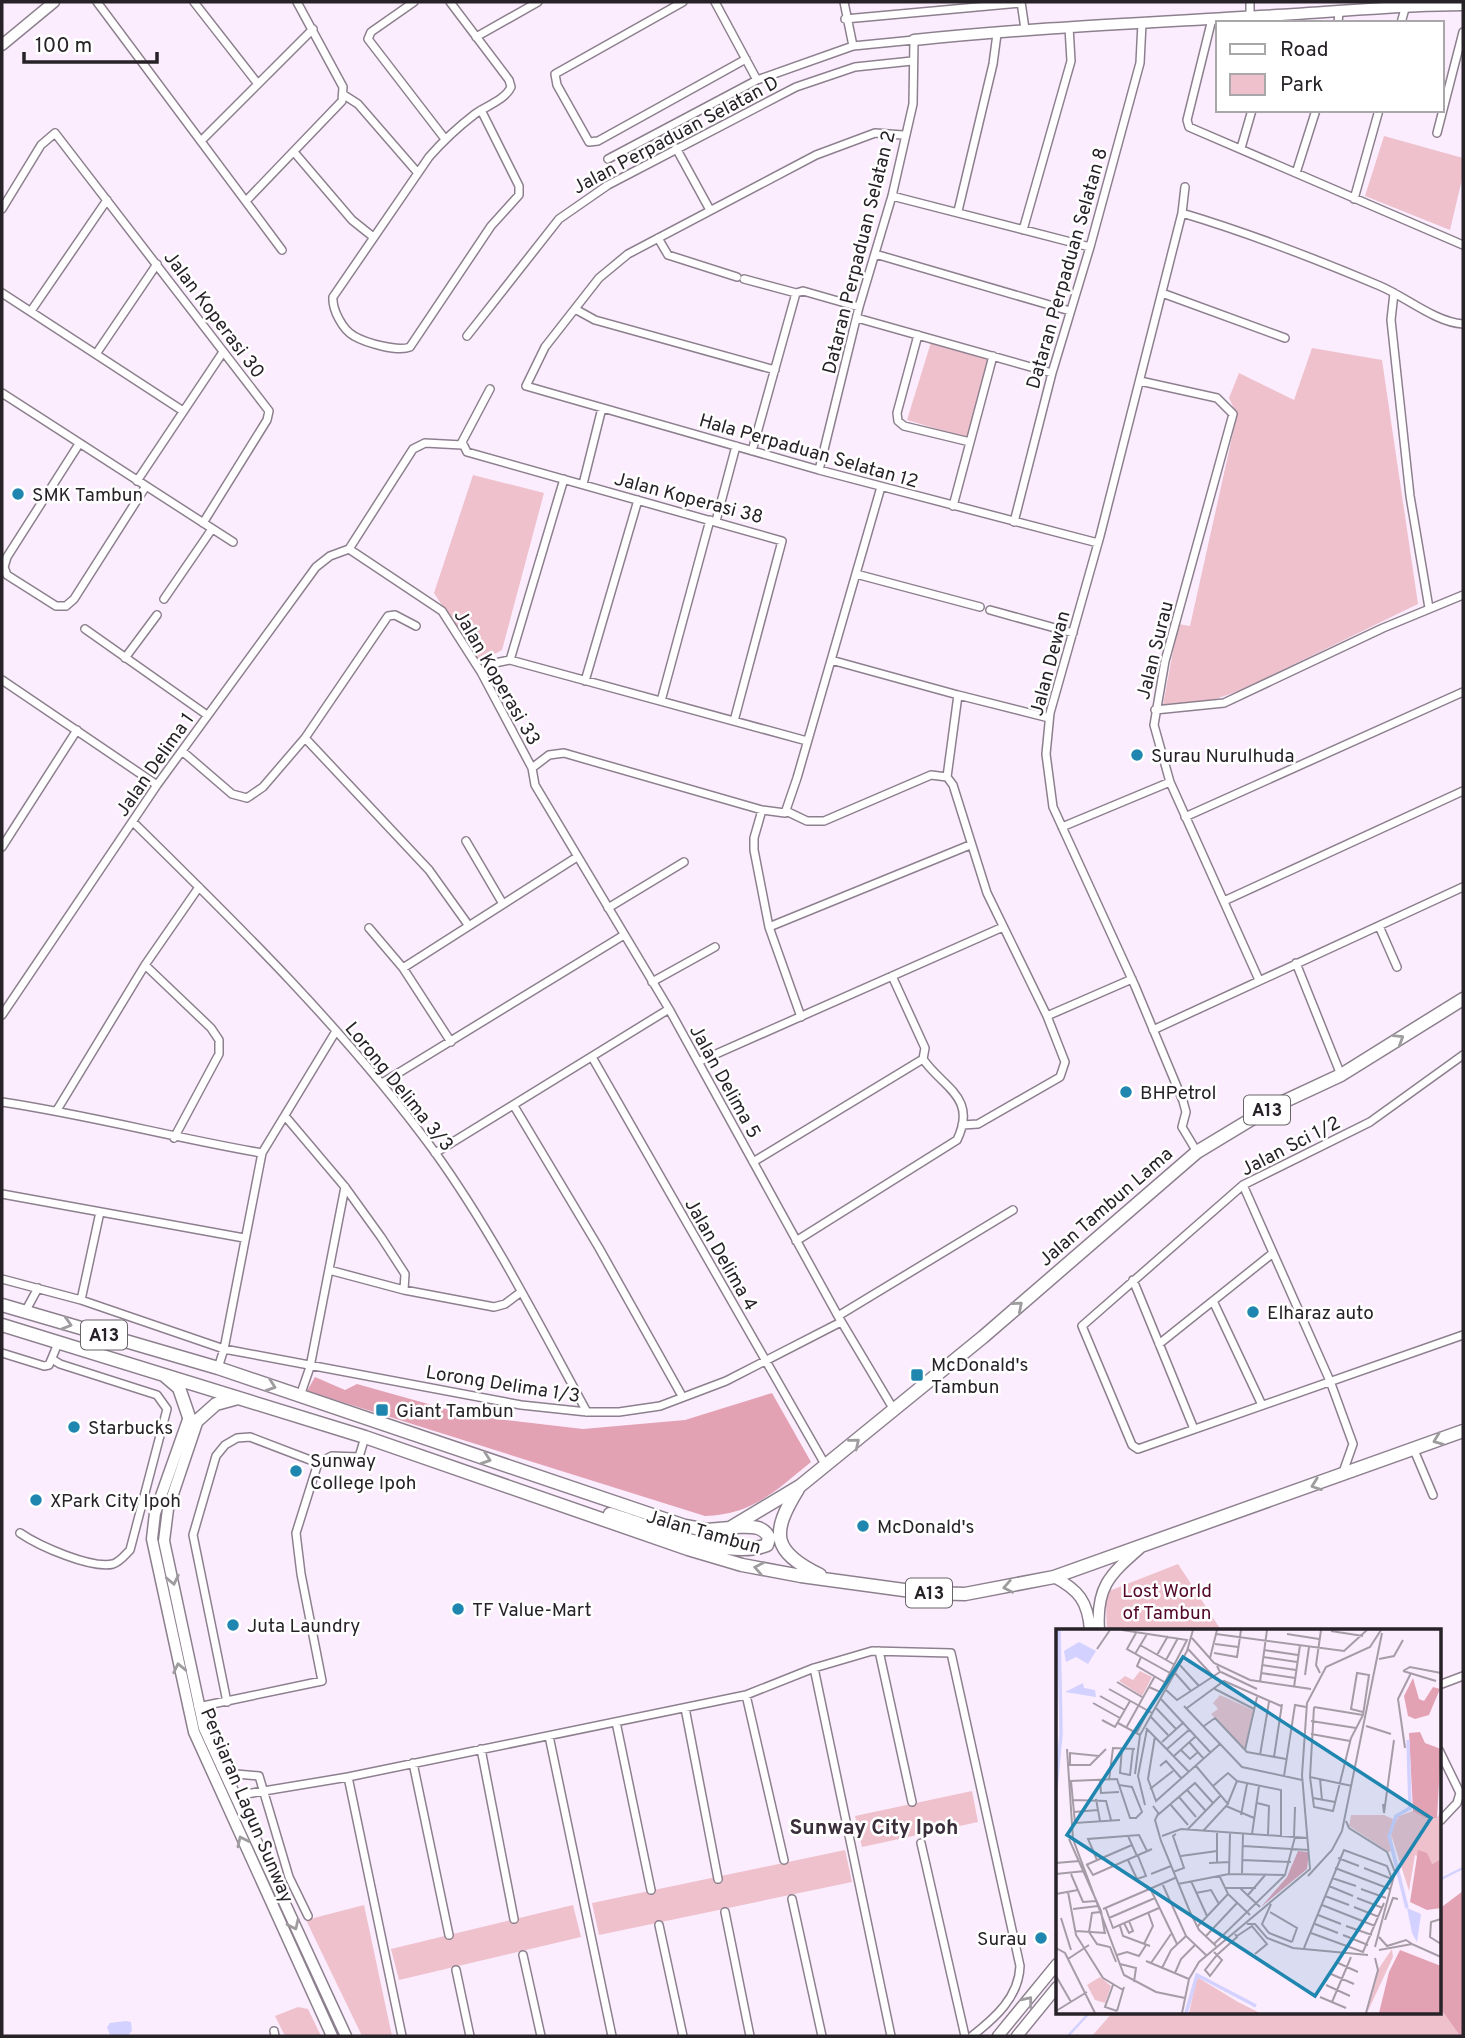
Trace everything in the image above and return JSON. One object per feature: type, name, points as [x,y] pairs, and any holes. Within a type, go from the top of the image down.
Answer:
[{"type":"main road","points":[[2,45],[54,2]]},
{"type":"main road","points":[[914,40],[997,34],[1025,29],[1250,17],[1339,17],[1406,5],[1463,5]]},
{"type":"main road","name":"Jalan Tambun Lama","points":[[730,1528],[800,1486],[828,1464],[1197,1152],[1270,1108],[1341,1075],[1463,999]]},
{"type":"main road","name":"Jalan Tambun","points":[[2,1305],[218,1368],[659,1517],[707,1531],[758,1527],[766,1532],[769,1538],[767,1545],[741,1550],[721,1547],[604,1512],[568,1507]]},
{"type":"main road","name":"A13","points":[[2,1325],[158,1371]]},
{"type":"main road","points":[[158,1371],[179,1388],[194,1418],[216,1404],[242,1398]]},
{"type":"main road","name":"Jalan Tambun","points":[[158,1371],[365,1437],[742,1565],[905,1592],[957,1594],[1054,1577],[1413,1450]]},
{"type":"main road","name":"Persiaran Lagun Sunway","points":[[194,1418],[155,1513],[152,1539],[187,1710],[346,2036]]},
{"type":"main road","name":"Persiaran Lagun Sunway","points":[[194,1418],[168,1509],[164,1541],[199,1707],[204,1728],[223,1772],[229,1799],[332,2036]]},
{"type":"main road","points":[[1413,1450],[1463,1431]]},
{"type":"main road","points":[[800,1486],[780,1520],[780,1541],[790,1559],[828,1579]]},
{"type":"main road","points":[[1093,1629],[1097,1606],[1108,1578],[1141,1547]]},
{"type":"main road","points":[[1054,1577],[1073,1587],[1081,1596],[1093,1629]]},
{"type":"main road","points":[[998,2036],[1056,1965]]},
{"type":"main road","points":[[1017,2036],[1056,1988]]},
{"type":"street","points":[[97,2],[282,250]]},
{"type":"street","points":[[194,2],[258,84]]},
{"type":"street","points":[[297,2],[339,80],[344,95],[358,104],[416,172]]},
{"type":"street","points":[[414,2],[371,32],[368,39],[445,139]]},
{"type":"street","points":[[450,2],[509,79],[511,87],[507,94],[481,110],[445,139],[416,172],[333,297],[334,310],[355,337],[401,349],[410,347],[491,226],[519,195],[519,186],[481,110]]},
{"type":"street","points":[[476,37],[538,2]]},
{"type":"street","points":[[683,2],[555,74],[557,85],[589,142],[597,141],[746,59]]},
{"type":"street","points":[[715,2],[757,80]]},
{"type":"street","points":[[844,2],[845,19],[853,46]]},
{"type":"street","points":[[1250,2],[1250,17]]},
{"type":"street","points":[[845,19],[1021,3],[1025,29]]},
{"type":"street","points":[[1402,21],[1406,5]]},
{"type":"street","points":[[1212,19],[1187,120],[1194,130],[1463,244]]},
{"type":"street","name":"Dataran Perpaduan Selatan 8","points":[[1014,522],[1052,373],[1090,247],[1140,63],[1142,23]]},
{"type":"street","points":[[1023,230],[1071,61],[1069,27]]},
{"type":"street","points":[[201,141],[313,29]]},
{"type":"street","points":[[1444,106],[1463,32]]},
{"type":"street","points":[[958,211],[993,64],[997,34]]},
{"type":"street","points":[[608,159],[757,80],[853,46],[914,40]]},
{"type":"street","name":"Dataran Perpaduan Selatan 2","points":[[818,470],[859,307],[892,196],[903,135],[915,94],[912,61],[914,40]]},
{"type":"street","name":"Jalan Perpaduan Selatan D","points":[[467,336],[559,219],[608,185],[816,79],[855,66],[912,61]]},
{"type":"street","points":[[246,201],[339,107],[344,95]]},
{"type":"street","points":[[1241,148],[1251,112]]},
{"type":"street","points":[[1296,173],[1315,112]]},
{"type":"street","points":[[1354,199],[1377,112]]},
{"type":"street","points":[[1437,133],[1442,112]]},
{"type":"street","name":"Jalan Koperasi 30","points":[[2,209],[41,145],[55,133],[269,411],[267,420],[203,523]]},
{"type":"street","points":[[775,370],[595,320],[575,309],[613,265],[710,210],[816,155],[875,133],[903,135]]},
{"type":"street","points":[[676,148],[710,210]]},
{"type":"street","points":[[294,152],[352,220],[372,236]]},
{"type":"street","name":"Jalan Dewan","points":[[1185,187],[1182,214],[1140,382],[1049,718],[1046,754],[1053,807],[1132,979],[1185,1106],[1184,1131],[1197,1152]]},
{"type":"street","points":[[892,196],[1090,247]]},
{"type":"street","points":[[31,311],[107,200]]},
{"type":"street","points":[[1182,214],[1224,225],[1394,293],[1447,320],[1463,324]]},
{"type":"street","points":[[658,238],[668,255],[796,293],[803,292],[859,307]]},
{"type":"street","points":[[875,254],[1070,311]]},
{"type":"street","points":[[96,354],[157,264]]},
{"type":"street","points":[[2,293],[183,411]]},
{"type":"street","points":[[752,451],[796,293]]},
{"type":"street","points":[[1162,293],[1285,338]]},
{"type":"street","points":[[1394,293],[1391,320],[1410,496],[1429,608]]},
{"type":"street","name":"Hala Perpaduan Selatan 12","points":[[575,309],[545,347],[526,386],[818,470],[1098,543]]},
{"type":"street","points":[[857,318],[1052,373]]},
{"type":"street","points":[[918,335],[897,413],[898,421],[904,426],[970,442]]},
{"type":"street","points":[[137,481],[223,352]]},
{"type":"street","points":[[953,506],[993,356]]},
{"type":"street","name":"Jalan Surau","points":[[1140,382],[1217,398],[1233,414],[1155,710],[1155,735],[1170,782],[1259,980]]},
{"type":"street","points":[[349,549],[412,449],[425,443],[462,445],[490,389]]},
{"type":"street","points":[[2,393],[233,542]]},
{"type":"street","points":[[583,484],[602,408]]},
{"type":"street","points":[[79,444],[7,557],[4,567],[7,575],[56,606],[66,606],[74,599],[146,486]]},
{"type":"street","name":"Jalan Koperasi 38","points":[[462,445],[467,452],[778,538],[783,544],[734,721]]},
{"type":"street","points":[[661,701],[736,446]]},
{"type":"street","points":[[510,660],[564,479]]},
{"type":"street","points":[[786,811],[881,487]]},
{"type":"street","points":[[585,681],[638,500]]},
{"type":"street","points":[[164,599],[212,529]]},
{"type":"street","name":"Jalan Koperasi 33","points":[[349,549],[442,611],[481,672],[532,768],[549,755],[564,753],[762,810],[782,814],[786,811],[807,821],[824,821],[931,775],[947,777]]},
{"type":"street","name":"Jalan Delima 1","points":[[2,1015],[157,785],[316,567],[330,556],[349,549]]},
{"type":"street","points":[[856,574],[980,607]]},
{"type":"street","points":[[1155,710],[1224,703],[1429,608],[1463,596]]},
{"type":"street","points":[[990,610],[1073,633]]},
{"type":"street","points":[[125,658],[157,615]]},
{"type":"street","points":[[182,751],[232,794],[242,799],[263,787],[305,738],[388,616],[396,615],[416,626]]},
{"type":"street","points":[[85,629],[208,715]]},
{"type":"street","points":[[481,672],[495,663],[510,660],[807,741]]},
{"type":"street","points":[[831,660],[1049,718]]},
{"type":"street","points":[[2,681],[157,785]]},
{"type":"street","points":[[1185,817],[1463,692]]},
{"type":"street","points":[[958,695],[947,777],[953,785],[987,894],[1047,1016],[1066,1068],[1060,1077],[978,1124],[962,1125]]},
{"type":"street","points":[[2,847],[77,730]]},
{"type":"street","points":[[305,738],[429,870],[469,926]]},
{"type":"street","name":"Jalan Delima 5","points":[[532,768],[535,785],[668,1009],[796,1241],[894,1410]]},
{"type":"street","points":[[1062,827],[1170,782]]},
{"type":"street","points":[[1224,901],[1463,791]]},
{"type":"street","points":[[762,810],[754,838],[754,850],[769,928],[801,1017]]},
{"type":"street","name":"Lorong Delima 3/3","points":[[133,822],[199,887],[382,1083],[435,1153],[474,1211],[587,1412]]},
{"type":"street","points":[[466,841],[502,904]]},
{"type":"street","points":[[769,928],[970,845]]},
{"type":"street","points":[[403,968],[577,857]]},
{"type":"street","points":[[608,908],[684,862]]},
{"type":"street","points":[[57,1110],[145,965],[199,887]]},
{"type":"street","points":[[1153,1030],[1462,890]]},
{"type":"street","points":[[1379,926],[1397,967]]},
{"type":"street","points":[[698,1062],[1003,927]]},
{"type":"street","points":[[369,928],[403,968],[451,1042]]},
{"type":"street","points":[[382,1083],[624,935]]},
{"type":"street","points":[[652,982],[715,947]]},
{"type":"street","points":[[1296,963],[1341,1075]]},
{"type":"street","points":[[145,965],[211,1028],[219,1040],[219,1054],[173,1138]]},
{"type":"street","points":[[753,1162],[923,1059],[925,1048],[892,976]]},
{"type":"street","points":[[1047,1016],[1132,979]]},
{"type":"street","points":[[2,993],[12,999]]},
{"type":"street","points":[[435,1153],[668,1009]]},
{"type":"street","points":[[218,1368],[262,1153],[336,1031]]},
{"type":"street","name":"Jalan Sci 1/2","points":[[1194,1429],[1141,1449],[1134,1447],[1084,1332],[1084,1322],[1243,1185],[1370,1122],[1463,1055]]},
{"type":"street","name":"Jalan Delima 4","points":[[592,1057],[766,1363],[828,1464]]},
{"type":"street","points":[[796,1241],[952,1144],[962,1125],[956,1091],[923,1059]]},
{"type":"street","points":[[2,1102],[57,1110],[173,1138],[262,1153]]},
{"type":"street","points":[[514,1106],[599,1248],[682,1396]]},
{"type":"street","points":[[285,1116],[345,1187],[405,1273],[404,1290]]},
{"type":"street","points":[[1243,1185],[1330,1381],[1353,1444],[1342,1475]]},
{"type":"street","points":[[300,1396],[310,1367],[345,1187]]},
{"type":"street","points":[[2,1194],[244,1238]]},
{"type":"street","name":"Lorong Delima 1/3","points":[[2,1279],[81,1300],[224,1349],[310,1367],[521,1405],[587,1412],[644,1410],[766,1363],[1013,1210]]},
{"type":"street","points":[[81,1300],[100,1212]]},
{"type":"street","points":[[1159,1344],[1273,1253]]},
{"type":"street","points":[[329,1270],[404,1290],[494,1307],[505,1304],[521,1292]]},
{"type":"street","points":[[1133,1280],[1194,1429],[1463,1335]]},
{"type":"street","points":[[25,1312],[38,1288]]},
{"type":"street","points":[[1213,1301],[1262,1405]]},
{"type":"street","points":[[2,1353],[40,1365],[49,1365],[59,1341]]},
{"type":"street","points":[[20,1533],[31,1541],[98,1566],[117,1563],[130,1550],[134,1538],[167,1409],[157,1395],[60,1364],[52,1359]]},
{"type":"street","points":[[227,1702],[193,1535],[216,1456],[225,1445],[237,1438],[250,1437],[318,1463]]},
{"type":"street","points":[[187,1710],[322,1681],[301,1574],[296,1533],[318,1463],[332,1456],[359,1457],[365,1437]]},
{"type":"street","points":[[1413,1450],[1433,1495]]},
{"type":"street","points":[[134,1538],[164,1541]]},
{"type":"street","points":[[879,1651],[912,1802]]},
{"type":"street","points":[[229,1799],[746,1695],[814,1668],[879,1651],[951,1653],[1020,1966],[1015,1992],[991,2021],[972,2036]]},
{"type":"street","points":[[814,1668],[891,2036]]},
{"type":"street","points":[[1440,1685],[1463,1676]]},
{"type":"street","points":[[746,1695],[784,1860]]},
{"type":"street","points":[[685,1708],[718,1879]]},
{"type":"street","points":[[616,1722],[651,1890]]},
{"type":"street","points":[[549,1735],[612,2036]]},
{"type":"street","points":[[481,1749],[514,1919]]},
{"type":"street","points":[[1440,1752],[1460,1793],[1457,1804],[1441,1820]]},
{"type":"street","points":[[414,1763],[449,1935]]},
{"type":"street","points":[[223,1772],[233,1776],[258,1775],[266,1791],[285,1865],[308,1916]]},
{"type":"street","points":[[348,1777],[402,2036]]},
{"type":"street","points":[[922,1843],[965,2036]]},
{"type":"street","points":[[792,1899],[822,2036]]},
{"type":"street","points":[[725,1912],[750,2036]]},
{"type":"street","points":[[659,1925],[682,2036]]},
{"type":"street","points":[[523,1955],[541,2036]]},
{"type":"street","points":[[456,1970],[470,2036]]},
{"type":"green space","points":[[1384,136],[1463,158],[1463,175],[1450,230],[1365,196]]},
{"type":"green space","points":[[932,339],[991,358],[968,438],[907,420]]},
{"type":"green space","points":[[1312,348],[1382,360],[1418,604],[1241,690],[1210,701],[1163,705],[1178,624],[1190,626],[1237,415],[1229,398],[1239,373],[1294,400]]},
{"type":"green space","points":[[473,475],[544,493],[502,650],[479,662],[434,593]]},
{"type":"green space","name":"Lost World of Tambun","points":[[1178,1564],[1220,1629],[1107,1629],[1106,1604],[1109,1591]]},
{"type":"green space","points":[[972,1791],[978,1822],[862,1847],[855,1816]]},
{"type":"green space","points":[[845,1850],[852,1882],[599,1935],[592,1903]]},
{"type":"green space","points":[[364,1905],[392,2036],[362,2036],[306,1920]]},
{"type":"green space","points":[[573,1905],[581,1937],[399,1980],[391,1949]]},
{"type":"green space","points":[[1440,1996],[1443,2012],[1460,2036],[1092,2036],[1111,2014],[1440,2014]]},
{"type":"green space","points":[[298,2007],[308,2009],[321,2036],[285,2036],[275,2016]]},
{"type":"shaded area","points":[[315,1377],[345,1390],[357,1384],[471,1416],[583,1429],[685,1420],[772,1393],[811,1462],[751,1506],[705,1516],[307,1391]]},
{"type":"shaded area","points":[[1463,1891],[1463,2036],[1460,2036],[1443,2012],[1440,1996],[1440,1908]]},
{"type":"water","points":[[131,2022],[132,2031],[128,2035],[110,2035],[107,2027],[110,2023]]},
{"type":"waterway","points":[[1440,1880],[1463,1868]]},
{"type":"waterway","points":[[1068,2036],[1088,2014]]},
{"type":"place","name":"SMK Tambun","points":[[18,494]]},
{"type":"place","name":"Surau Nurulhuda","points":[[1137,755]]},
{"type":"place","name":"BHPetrol","points":[[1126,1092]]},
{"type":"place","name":"Elharaz auto","points":[[1253,1312]]},
{"type":"place","name":"McDonald's Tambun","points":[[917,1375]]},
{"type":"place","name":"Giant Tambun","points":[[382,1410]]},
{"type":"place","name":"Starbucks","points":[[74,1427]]},
{"type":"place","name":"Sunway College Ipoh","points":[[296,1471]]},
{"type":"place","name":"XPark City Ipoh","points":[[36,1500]]},
{"type":"place","name":"McDonald's","points":[[863,1526]]},
{"type":"place","name":"TF Value-Mart","points":[[458,1609]]},
{"type":"place","name":"Juta Laundry","points":[[233,1625]]},
{"type":"place","name":"Surau","points":[[1041,1938]]},
{"type":"district","name":"Sunway City Ipoh","points":[[874,1827]]}]
